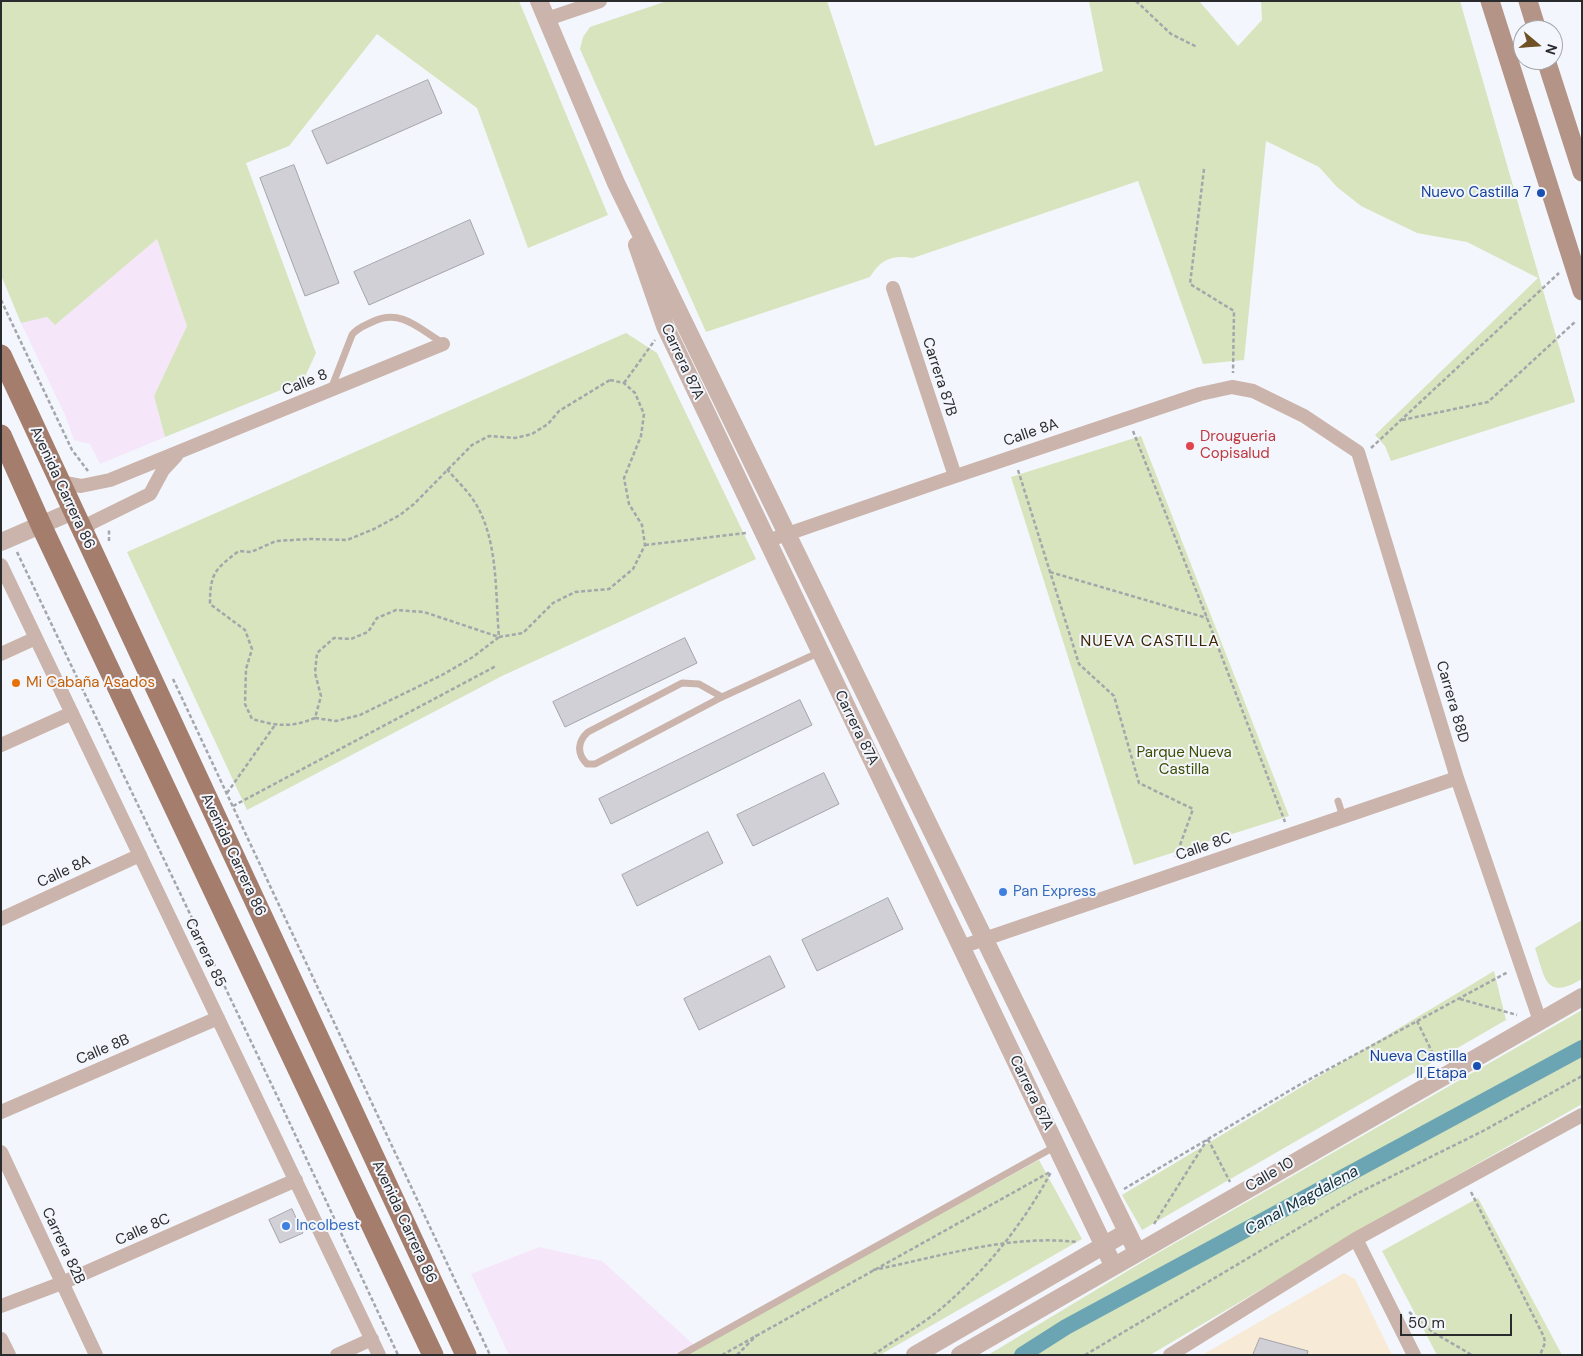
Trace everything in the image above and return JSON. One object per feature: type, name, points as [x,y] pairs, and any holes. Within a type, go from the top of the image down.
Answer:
[{"type":"main road","points":[[1490,1],[1582,291]]},
{"type":"main road","points":[[1528,1],[1534,20]]},
{"type":"main road","points":[[1549,70],[1582,172]]},
{"type":"main road","name":"Avenida Carrera 86","points":[[1,355],[466,1355]]},
{"type":"main road","name":"Avenida Carrera 86","points":[[1,435],[41,525],[433,1355]]},
{"type":"street","name":"Carrera 87A","points":[[539,1],[616,183],[1137,1252]]},
{"type":"street","points":[[547,19],[600,1]]},
{"type":"street","name":"Carrera 87A","points":[[616,183],[665,326],[1113,1265]]},
{"type":"street","name":"Carrera 87B","points":[[892,288],[955,476]]},
{"type":"street","name":"Calle 8","points":[[60,482],[75,486],[110,480],[443,344]]},
{"type":"street","name":"Calle 8A","points":[[765,536],[788,533],[1200,394],[1232,387],[1253,391],[1304,416]]},
{"type":"street","name":"Carrera 88D","points":[[1304,416],[1358,452],[1457,778],[1540,1021]]},
{"type":"street","name":"Calle 8","points":[[83,533],[91,523],[150,494],[163,470],[180,452]]},
{"type":"street","points":[[6,540],[73,511]]},
{"type":"street","name":"Carrera 85","points":[[1,565],[379,1355]]},
{"type":"street","points":[[1,654],[36,638]]},
{"type":"street","points":[[1,745],[72,713]]},
{"type":"street","name":"Calle 8C","points":[[961,947],[1457,778]]},
{"type":"street","name":"Calle 8A","points":[[1,919],[140,855]]},
{"type":"street","name":"Calle 10","points":[[960,1355],[1113,1265],[1582,997]]},
{"type":"street","name":"Calle 8B","points":[[1,1112],[218,1018]]},
{"type":"street","points":[[1170,1355],[1356,1239],[1582,1115]]},
{"type":"street","name":"Carrera 82B","points":[[1,1152],[96,1355]]},
{"type":"street","name":"Calle 8C","points":[[1,1306],[62,1283],[296,1180]]},
{"type":"street","points":[[915,1355],[1127,1232]]},
{"type":"street","points":[[1356,1239],[1414,1355]]},
{"type":"street","points":[[1,1339],[8,1355]]},
{"type":"street","points":[[337,1355],[372,1339]]},
{"type":"lane","points":[[331,390],[352,335],[356,330],[383,317],[393,316],[403,319],[443,344]]},
{"type":"lane","points":[[722,697],[699,684],[682,683],[588,732],[581,739],[579,748],[582,758],[587,764],[595,764],[722,697],[820,652]]},
{"type":"lane","points":[[1338,801],[1343,817]]},
{"type":"lane","points":[[681,1355],[1056,1146]]},
{"type":"path","points":[[1136,1],[1171,34],[1197,47]]},
{"type":"path","points":[[1204,169],[1190,284],[1234,311],[1232,387]]},
{"type":"path","points":[[1372,447],[1560,272]]},
{"type":"path","points":[[1,300],[72,450],[86,466],[94,484]]},
{"type":"path","points":[[1400,421],[1488,402],[1576,321]]},
{"type":"path","points":[[624,383],[665,326]]},
{"type":"path","points":[[315,718],[321,696],[314,673],[317,653],[334,638],[351,639],[368,632],[377,618],[396,610],[424,612],[499,637],[523,633],[554,603],[575,592],[610,589],[633,569],[645,545],[642,525],[629,504],[624,478],[641,436],[644,414],[635,393],[624,383],[610,380],[583,395],[532,434],[515,438],[489,436],[472,446],[414,504],[400,515],[374,529],[347,540],[310,539],[276,541],[251,552],[239,551],[218,566],[210,584],[210,604],[244,630],[252,649],[246,669],[245,704],[252,719],[275,725],[294,726],[315,718],[336,721],[360,715],[442,675],[473,657],[499,637]]},
{"type":"path","points":[[1128,418],[1290,835]]},
{"type":"path","points":[[1013,456],[1078,664],[1114,696],[1139,783],[1193,809],[1169,876]]},
{"type":"path","points":[[447,469],[473,499],[485,523],[493,558],[499,637]]},
{"type":"path","points":[[108,514],[110,521],[108,540],[112,548]]},
{"type":"path","points":[[645,545],[765,536]]},
{"type":"path","points":[[6,540],[278,1098],[398,1355]]},
{"type":"path","points":[[1050,572],[1207,618]]},
{"type":"path","points":[[233,806],[496,666]]},
{"type":"path","points":[[172,676],[490,1355]]},
{"type":"path","points":[[227,793],[275,725]]},
{"type":"path","points":[[1110,1198],[1299,1085],[1521,965]]},
{"type":"path","points":[[1458,999],[1540,1021]]},
{"type":"path","points":[[1417,1021],[1444,1076]]},
{"type":"path","points":[[1085,1355],[1356,1194],[1483,1130],[1582,1076]]},
{"type":"path","points":[[1208,1139],[1236,1195]]},
{"type":"path","points":[[1152,1228],[1208,1139]]},
{"type":"path","points":[[722,1355],[1052,1171],[1025,1217],[1005,1244],[967,1285],[942,1308],[873,1355]]},
{"type":"path","points":[[1465,1179],[1544,1336],[1545,1343],[1540,1355]]},
{"type":"path","points":[[870,1271],[1005,1244],[1042,1240],[1103,1245]]},
{"type":"path","points":[[1405,1308],[1434,1333],[1472,1355]]},
{"type":"path","points":[[737,1355],[762,1331]]},
{"type":"shaded area","points":[[157,239],[187,326],[154,396],[165,437],[100,464],[90,444],[74,440],[65,415],[21,323],[47,317],[55,325]]},
{"type":"shaded area","points":[[539,1247],[602,1261],[695,1346],[682,1355],[509,1355],[471,1274]]},
{"type":"shaded area","points":[[1344,1273],[1355,1279],[1392,1355],[1202,1355]]},
{"type":"green space","points":[[1,1],[519,1],[608,215],[528,248],[477,108],[377,34],[289,146],[246,163],[316,353],[303,381],[165,437],[154,396],[187,326],[157,239],[55,325],[47,317],[21,323],[1,275]]},
{"type":"green space","points":[[667,1],[827,1],[875,146],[1103,71],[1089,1],[1199,1],[1238,46],[1262,20],[1261,1],[1460,1],[1575,402],[1391,461],[1385,446],[1375,435],[1538,278],[1467,242],[1417,233],[1361,206],[1337,187],[1319,167],[1266,141],[1244,360],[1203,364],[1138,181],[913,258],[893,258],[878,266],[870,277],[706,332],[580,49],[583,37],[590,27]]},
{"type":"green space","points":[[626,333],[657,353],[756,559],[502,676],[247,810],[127,552]]},
{"type":"green space","name":"Parque Nueva Castilla","points":[[1141,436],[1289,816],[1134,865],[1011,477]]},
{"type":"green space","points":[[1582,920],[1582,979],[1560,988],[1554,987],[1548,983],[1541,969],[1535,948]]},
{"type":"green space","points":[[1494,971],[1506,1020],[1142,1230],[1122,1195]]},
{"type":"green space","points":[[1582,1010],[1582,1104],[1384,1217],[1150,1355],[988,1355],[1149,1258]]},
{"type":"green space","points":[[1039,1160],[1082,1239],[880,1355],[682,1355]]},
{"type":"green space","points":[[1478,1198],[1562,1355],[1437,1355],[1382,1251]]},
{"type":"building","points":[[428,80],[442,113],[327,164],[312,131]]},
{"type":"building","points":[[294,165],[339,283],[305,296],[260,178]]},
{"type":"building","points":[[470,220],[484,254],[369,305],[354,272]]},
{"type":"building","points":[[685,638],[697,663],[565,727],[553,702]]},
{"type":"building","points":[[800,700],[812,725],[611,824],[599,799]]},
{"type":"building","points":[[824,773],[839,804],[753,846],[737,815]]},
{"type":"building","points":[[708,832],[723,863],[637,906],[622,875]]},
{"type":"building","points":[[888,898],[903,929],[817,971],[802,940]]},
{"type":"building","points":[[770,956],[785,987],[699,1030],[684,999]]},
{"type":"building","name":"Incolbest","points":[[292,1209],[303,1233],[280,1243],[269,1220]]},
{"type":"building","points":[[1260,1338],[1308,1351],[1307,1355],[1253,1355]]},
{"type":"waterway","name":"Canal Magdalena","points":[[1022,1355],[1066,1327],[1582,1048]]},
{"type":"place","name":"Nuevo Castilla 7","points":[[1541,193]]},
{"type":"place","name":"Drougueria Copisalud","points":[[1190,446]]},
{"type":"place","name":"Mi Cabaña Asados","points":[[16,683]]},
{"type":"place","name":"Pan Express","points":[[1003,892]]},
{"type":"place","name":"Nueva Castilla II Etapa","points":[[1477,1066]]},
{"type":"place","name":"Incolbest","points":[[286,1226]]},
{"type":"district","name":"NUEVA CASTILLA","points":[[1150,642]]}]
